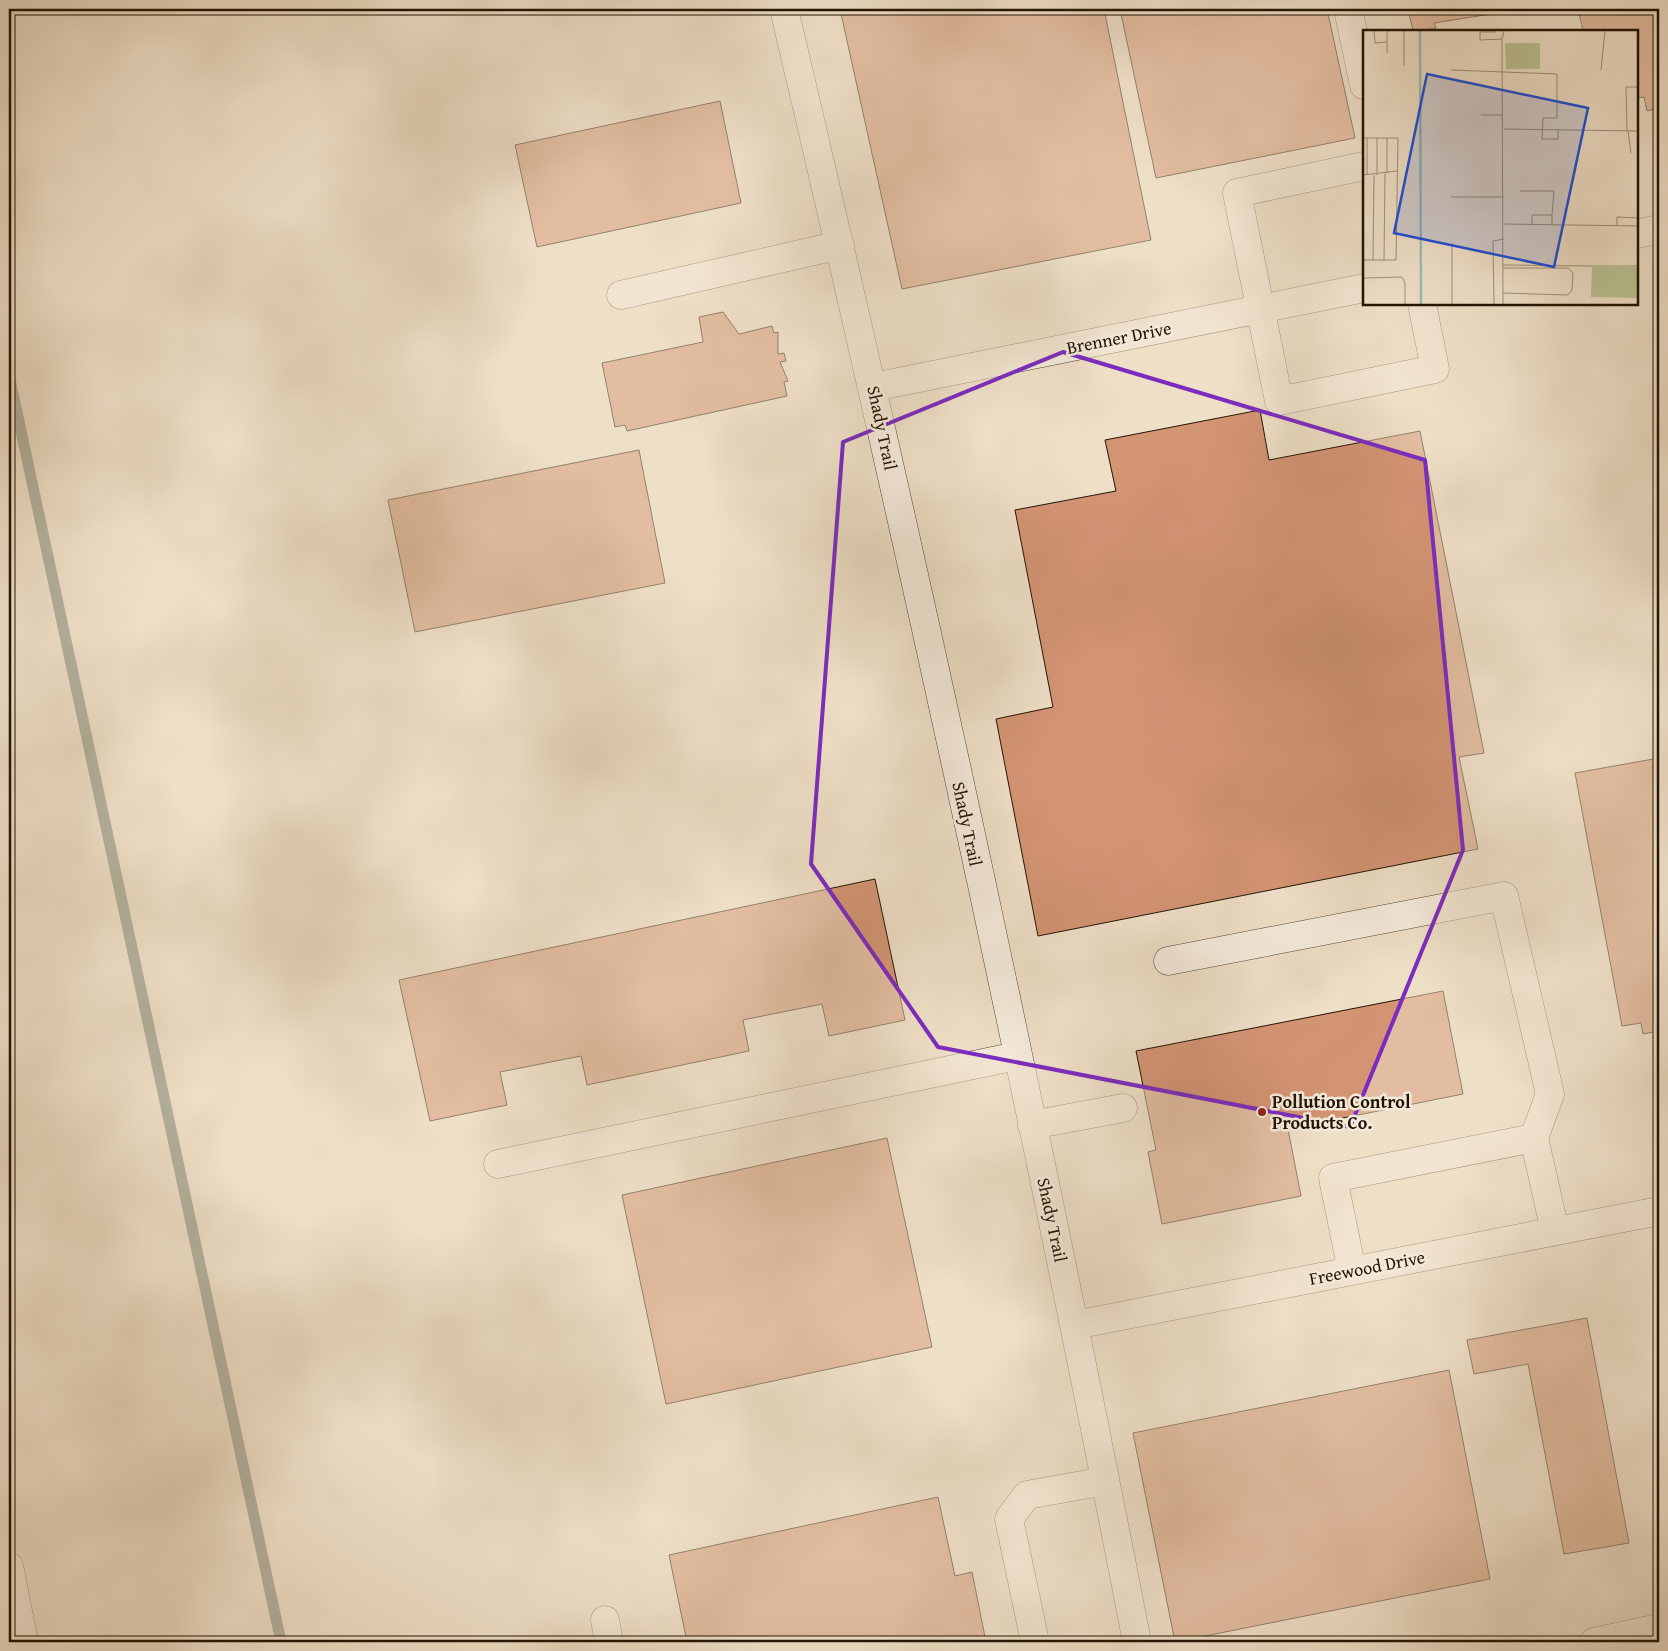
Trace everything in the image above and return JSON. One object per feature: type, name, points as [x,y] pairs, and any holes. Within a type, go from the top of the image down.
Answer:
[{"type":"street","name":"Shady Trail","points":[[784,9],[874,387],[1075,1325],[1137,1642]]},
{"type":"street","points":[[1348,9],[1363,80]]},
{"type":"street","points":[[1363,166],[1237,194],[1279,401],[1435,369],[1422,305]]},
{"type":"street","points":[[1638,234],[1659,229]]},
{"type":"street","points":[[621,295],[840,245]]},
{"type":"street","name":"Brenner Drive","points":[[874,387],[1363,288]]},
{"type":"street","points":[[1168,961],[1504,896],[1550,1094],[1534,1138],[1555,1231]]},
{"type":"street","points":[[498,1164],[1017,1056]]},
{"type":"street","points":[[1032,1125],[1123,1108]]},
{"type":"street","points":[[1352,1271],[1333,1178],[1534,1138]]},
{"type":"street","name":"Freewood Drive","points":[[1075,1325],[1659,1211]]},
{"type":"street","points":[[1035,1642],[1009,1519],[1027,1495],[1105,1481]]},
{"type":"street","points":[[9,1566],[24,1642]]},
{"type":"street","points":[[1594,1642],[1659,1628]]},
{"type":"highlighted area","points":[[1063,352],[1425,460],[1463,850],[1350,1127],[938,1047],[811,864],[843,442]]},
{"type":"building","points":[[840,9],[1104,9],[1151,240],[902,289]]},
{"type":"building","points":[[1120,9],[1327,9],[1355,138],[1156,178]]},
{"type":"building","points":[[1408,9],[1523,9],[1434,23],[1436,28],[1413,30]]},
{"type":"building","points":[[1578,9],[1659,9],[1659,108],[1647,111],[1644,97],[1638,98],[1638,30],[1583,30]]},
{"type":"building","points":[[720,101],[741,203],[537,247],[515,145]]},
{"type":"building","points":[[723,312],[739,334],[772,326],[774,333],[778,332],[778,354],[784,353],[786,361],[780,362],[788,381],[784,382],[787,396],[627,431],[625,425],[615,427],[602,363],[703,342],[699,317]]},
{"type":"building","points":[[1260,410],[1269,460],[1420,431],[1484,753],[1459,757],[1478,849],[1038,936],[996,719],[1053,707],[1015,510],[1116,491],[1105,440]]},
{"type":"building","points":[[639,450],[665,583],[415,632],[388,500]]},
{"type":"building","points":[[1659,758],[1659,1031],[1643,1034],[1641,1023],[1622,1026],[1575,773]]},
{"type":"building","points":[[875,879],[905,1020],[829,1036],[822,1004],[743,1020],[749,1051],[587,1085],[581,1056],[500,1072],[507,1105],[430,1121],[399,980]]},
{"type":"building","name":"Pollution Control Products Co.","points":[[1443,991],[1463,1094],[1288,1129],[1301,1196],[1162,1224],[1148,1152],[1156,1150],[1136,1051]]},
{"type":"building","points":[[887,1138],[932,1347],[666,1404],[622,1195]]},
{"type":"building","points":[[1587,1318],[1629,1543],[1564,1554],[1528,1364],[1474,1374],[1467,1340]]},
{"type":"building","points":[[1449,1370],[1490,1579],[1175,1642],[1133,1433]]},
{"type":"building","points":[[938,1497],[955,1576],[972,1572],[986,1642],[687,1642],[669,1555]]},
{"type":"waterway","points":[[9,375],[281,1642]]},
{"type":"place","name":"Pollution Control Products Co.","points":[[1262,1112]]}]
